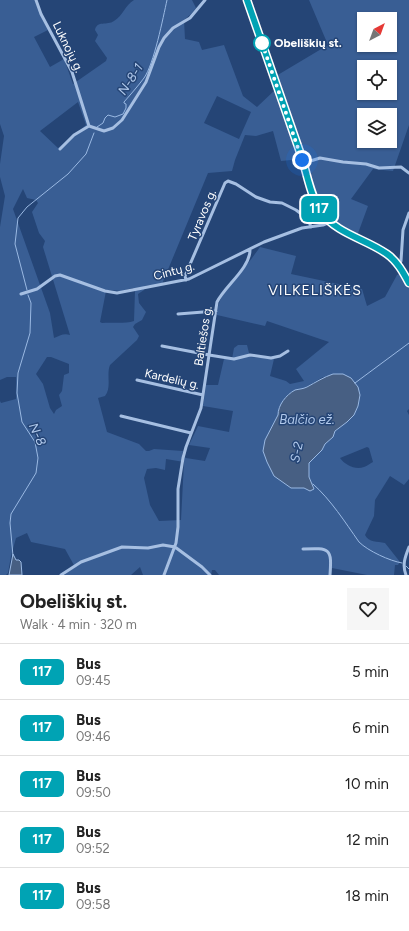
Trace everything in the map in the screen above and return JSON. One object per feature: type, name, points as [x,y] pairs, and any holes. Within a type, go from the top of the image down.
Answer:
[{"type":"street","name":"Luknojų g.","points":[[36,0],[41,14],[72,72],[89,126]]},
{"type":"street","points":[[60,149],[74,136],[89,126],[104,131],[113,128],[122,120],[146,82],[164,38],[173,28],[190,18],[205,0]]},
{"type":"street","points":[[247,0],[304,163],[315,199],[322,212],[330,222],[392,257],[399,265],[409,282]]},
{"type":"street","points":[[304,163],[320,158],[366,164],[379,168],[401,168],[409,173]]},
{"type":"street","name":"Tyravos g.","points":[[186,280],[185,276],[225,183],[228,181],[270,202],[282,203],[296,210],[308,219],[311,227]]},
{"type":"street","points":[[399,265],[401,261],[403,230],[409,212]]},
{"type":"street","name":"Cintų g.","points":[[21,294],[37,289],[55,276],[60,275],[105,292],[117,293],[186,280],[264,242],[297,229],[327,224],[330,222]]},
{"type":"street","name":"Baltiešos g.","points":[[164,575],[175,547],[178,527],[178,489],[183,458],[201,408],[218,302],[221,295],[244,266],[250,250]]},
{"type":"street","points":[[178,314],[216,310]]},
{"type":"street","points":[[162,346],[234,359],[250,355],[271,358],[280,356],[288,351]]},
{"type":"street","name":"Kardelių g.","points":[[137,380],[203,395]]},
{"type":"street","points":[[121,416],[191,433]]},
{"type":"street","points":[[61,575],[86,560],[122,547],[148,548],[163,545],[175,547],[202,567],[210,575]]},
{"type":"street","points":[[406,575],[403,567],[404,558],[409,547]]},
{"type":"street","points":[[303,549],[320,549],[329,553],[331,558],[330,575]]},
{"type":"shaded area","points":[[0,0],[35,0],[48,30],[34,37],[50,67],[64,59],[73,84],[106,61],[107,58],[95,41],[98,35],[95,30],[98,25],[117,19],[134,0],[192,0],[196,8],[184,20],[185,39],[199,42],[202,50],[224,45],[243,96],[257,107],[276,89],[301,159],[281,161],[273,131],[256,136],[245,135],[232,171],[208,173],[162,284],[144,286],[144,290],[138,294],[139,303],[146,312],[142,320],[133,327],[139,336],[137,340],[110,365],[109,385],[107,392],[105,396],[98,398],[107,432],[139,444],[146,451],[154,449],[183,451],[182,455],[186,458],[205,461],[210,448],[189,445],[198,426],[229,432],[233,411],[203,406],[206,385],[218,385],[224,359],[232,359],[234,348],[238,345],[247,345],[250,357],[274,359],[270,376],[286,381],[290,384],[304,381],[296,369],[329,342],[267,321],[265,326],[217,315],[223,295],[260,247],[296,256],[291,274],[362,289],[367,306],[385,297],[397,275],[401,273],[409,287],[409,409],[407,411],[409,415],[409,479],[404,485],[390,476],[375,500],[374,516],[365,535],[371,541],[385,543],[400,562],[398,565],[395,565],[394,575],[367,575],[332,568],[331,575],[219,575],[215,570],[212,570],[211,575],[143,575],[140,567],[131,575],[64,575],[75,567],[65,549],[31,542],[27,533],[16,538],[8,573],[6,575],[0,575],[0,401],[1,403],[16,399],[16,377],[7,377],[0,380],[0,227],[5,196],[0,177],[0,164],[4,136],[0,124]],"holes":[[[217,96],[251,112],[239,139],[204,123]],[[78,102],[86,125],[58,148],[40,131]],[[23,189],[27,198],[36,200],[38,203],[32,212],[39,233],[45,241],[43,247],[70,335],[68,334],[54,338],[50,313],[13,209]],[[133,288],[135,291],[134,321],[123,323],[100,322],[106,291],[121,291]],[[47,357],[51,357],[69,364],[69,373],[64,375],[62,391],[59,395],[62,406],[56,410],[54,414],[50,408],[43,384],[36,374]],[[323,377],[360,395],[358,406],[354,415],[335,431],[333,437],[324,444],[321,450],[309,463],[309,477],[314,489],[310,490],[298,488],[263,451],[272,426],[297,390],[303,389]],[[367,447],[369,448],[373,462],[364,467],[357,468],[347,465],[340,458]],[[166,459],[184,462],[181,520],[159,521],[150,505],[144,478],[147,469],[156,468],[165,470]]]},
{"type":"shaded area","points":[[309,0],[409,0],[409,125],[393,171],[373,169],[351,199],[368,206],[357,236],[334,223],[318,203],[276,76],[328,45]]},
{"type":"water","name":"Balčio ež.","points":[[333,374],[343,374],[351,378],[358,387],[360,395],[358,406],[354,415],[335,431],[333,437],[309,463],[309,477],[314,489],[310,491],[304,488],[291,488],[274,476],[263,451],[265,440],[278,415],[281,404],[289,395],[295,390],[306,388]]},
{"type":"water","points":[[13,554],[16,560],[21,562],[22,575],[9,575]]},
{"type":"waterway","name":"N-8-1","points":[[97,127],[103,123],[108,115],[115,117],[123,114],[126,108],[126,104],[124,102],[142,81],[148,71],[158,40],[167,0]]},
{"type":"waterway","name":"N-8","points":[[27,290],[15,244],[18,218],[27,207],[68,174],[86,154],[94,133]]},
{"type":"waterway","name":"N-8","points":[[13,556],[10,523],[11,514],[36,473],[38,458],[35,442],[22,422],[17,393],[18,373],[30,333],[31,303],[28,295]]},
{"type":"waterway","name":"S-2","points":[[355,383],[409,343]]},
{"type":"waterway","name":"S-2","points":[[313,484],[332,504],[359,542],[379,555],[402,563]]},
{"type":"waterway","name":"S-2","points":[[406,566],[409,569]]},
{"type":"bus line","name":"117","points":[[247,0],[318,206],[330,222],[335,226],[392,257],[399,265],[409,283]]},
{"type":"place","name":"Obeliškių st.","points":[[262,43]]},
{"type":"district","name":"VILKELIŠKĖS","points":[[315,290]]},
{"type":"route","points":[[262,43],[260,37],[302,160]]}]
